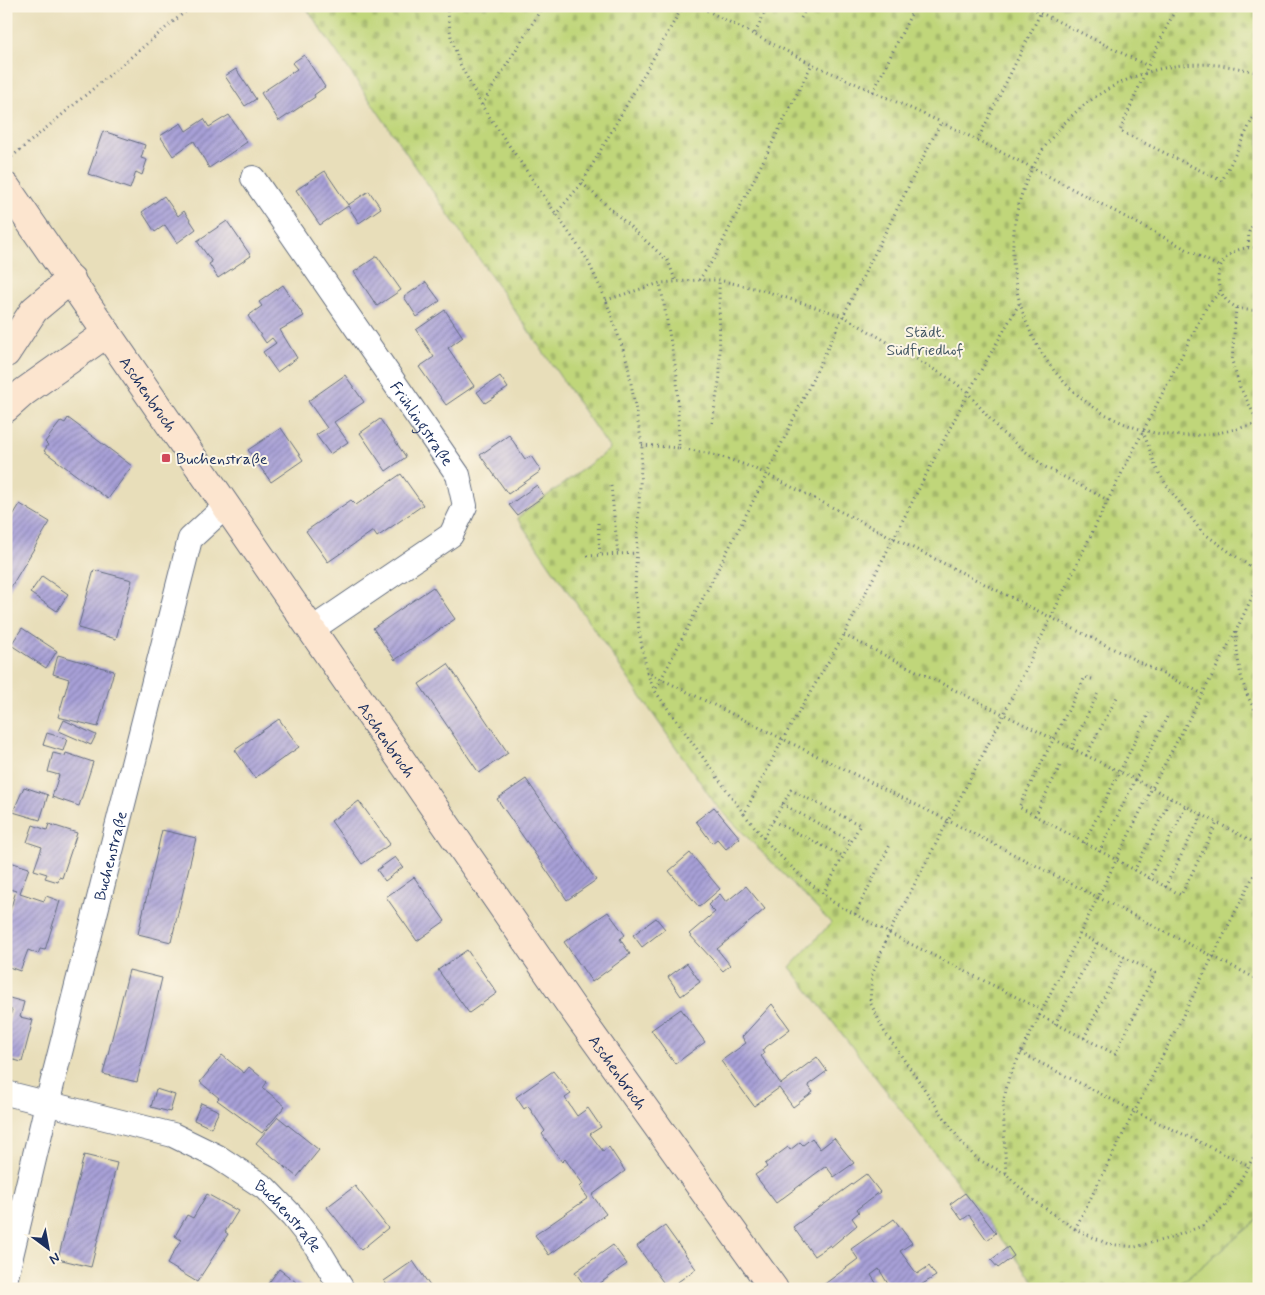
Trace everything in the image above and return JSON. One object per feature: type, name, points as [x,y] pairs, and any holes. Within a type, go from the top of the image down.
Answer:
[{"type":"street","name":"Frühlingstraße","points":[[253,178],[458,475],[465,506],[450,535],[311,630]]},
{"type":"street","name":"Aschenbruch","points":[[6,187],[570,1006],[774,1289]]},
{"type":"street","points":[[6,353],[34,310],[71,279]]},
{"type":"street","points":[[6,408],[31,386],[107,333]]},
{"type":"street","name":"Buchenstraße","points":[[6,1277],[47,1104],[190,539],[226,506]]},
{"type":"street","points":[[6,1093],[47,1104]]},
{"type":"street","name":"Buchenstraße","points":[[47,1104],[173,1135],[218,1157],[265,1188],[293,1217],[316,1246],[342,1289]]},
{"type":"path","points":[[6,161],[192,6]]},
{"type":"path","points":[[447,6],[451,37],[460,64],[482,106],[587,260],[606,300],[627,361],[642,445],[635,587],[638,622],[647,672],[655,691],[744,814],[763,838],[800,876],[823,894],[889,933],[1042,1010]]},
{"type":"path","points":[[482,106],[543,6]]},
{"type":"path","points":[[555,215],[582,183],[683,6]]},
{"type":"path","points":[[698,6],[812,64],[941,122],[1031,167],[1220,267]]},
{"type":"path","points":[[755,34],[768,6]]},
{"type":"path","points":[[801,18],[807,6]]},
{"type":"path","points":[[873,92],[916,6]]},
{"type":"path","points":[[1027,6],[1148,66]]},
{"type":"path","points":[[977,141],[1044,6]]},
{"type":"path","points":[[1177,6],[1120,131],[1222,181],[1259,106]]},
{"type":"path","points":[[1236,308],[1232,361],[1240,387],[1258,423],[1229,432],[1200,436],[1171,436],[1143,430],[1108,416],[1078,396],[1052,369],[1032,338],[1019,304],[1012,258],[1016,211],[1031,167],[1060,125],[1099,92],[1146,71],[1188,63],[1232,66],[1259,73]]},
{"type":"path","points":[[699,280],[715,257],[812,64]]},
{"type":"path","points":[[655,691],[766,474],[842,316],[941,122]]},
{"type":"path","points":[[582,183],[668,261],[676,282]]},
{"type":"path","points":[[1248,247],[1249,232],[1259,213]]},
{"type":"path","points":[[1259,248],[1248,247],[1231,253],[1220,267],[1218,278],[1220,292],[1236,308],[1246,311],[1259,310]]},
{"type":"path","points":[[712,423],[720,376],[719,280]]},
{"type":"path","points":[[606,300],[660,283],[719,280],[762,290],[842,316],[952,380],[968,393],[1001,432],[1045,467],[1108,500]]},
{"type":"path","points":[[660,283],[677,376],[679,448]]},
{"type":"path","points":[[1220,292],[1207,306],[1108,500],[1004,714],[889,933],[872,975],[870,1002],[880,1024],[964,1146],[979,1160],[1006,1174],[1033,1200],[1075,1229],[1108,1244],[1135,1247],[1170,1238],[1202,1226],[1225,1206],[1259,1148]]},
{"type":"path","points":[[744,814],[783,740],[844,635],[968,393],[1019,304]]},
{"type":"path","points":[[1143,430],[1156,468],[1168,489],[1202,532],[1259,573]]},
{"type":"path","points":[[642,445],[713,453],[741,462],[1203,694]]},
{"type":"path","points":[[611,486],[618,554]]},
{"type":"path","points":[[598,523],[600,555]]},
{"type":"path","points":[[587,556],[636,553]]},
{"type":"path","points":[[1006,1174],[1003,1103],[1009,1077],[1152,788],[1236,631],[1259,582]]},
{"type":"path","points":[[1236,631],[1237,658],[1242,684],[1259,716]]},
{"type":"path","points":[[844,635],[1152,788],[1259,845]]},
{"type":"path","points":[[647,672],[947,820],[1259,980]]},
{"type":"path","points":[[1092,679],[1085,677],[1019,807],[1116,862],[1181,895],[1217,823]]},
{"type":"path","points":[[1072,749],[1098,693]]},
{"type":"path","points":[[1086,756],[1117,697]]},
{"type":"path","points":[[1084,843],[1149,713]]},
{"type":"path","points":[[1099,852],[1167,717]]},
{"type":"path","points":[[1035,816],[1060,766]]},
{"type":"path","points":[[763,838],[791,790],[860,825],[823,894]]},
{"type":"path","points":[[1134,870],[1171,798]]},
{"type":"path","points":[[782,804],[851,841]]},
{"type":"path","points":[[1149,879],[1186,806]]},
{"type":"path","points":[[1165,887],[1202,815]]},
{"type":"path","points":[[773,821],[843,856]]},
{"type":"path","points":[[855,914],[891,843]]},
{"type":"path","points":[[1075,1229],[1136,1112],[1259,865]]},
{"type":"path","points":[[1039,1015],[1114,1054],[1155,973],[1080,934]]},
{"type":"path","points":[[1055,1024],[1097,943]]},
{"type":"path","points":[[1084,1038],[1124,957]]},
{"type":"path","points":[[1021,1052],[1136,1112],[1250,1166]]},
{"type":"green space","name":"Städt. Südfriedhof","points":[[305,6],[1259,6],[1259,1219],[1174,1289],[1040,1289],[790,967],[831,923],[716,805],[517,518],[610,449]]},
{"type":"green space","points":[[1259,1219],[1259,1289],[1174,1289]]},
{"type":"building","points":[[304,55],[325,87],[314,95],[315,97],[279,121],[261,93],[297,69],[292,63]]},
{"type":"building","points":[[236,69],[256,99],[245,106],[225,76]]},
{"type":"building","points":[[229,115],[247,142],[209,168],[194,141],[173,156],[160,136],[181,123],[186,131],[204,119],[209,127]]},
{"type":"building","points":[[103,131],[145,145],[141,158],[147,160],[142,175],[136,172],[130,189],[88,174]]},
{"type":"building","points":[[325,171],[348,205],[369,191],[381,208],[359,223],[348,206],[320,225],[296,190]]},
{"type":"building","points":[[164,196],[178,216],[184,211],[196,229],[177,243],[165,225],[155,232],[142,212]]},
{"type":"building","points":[[227,221],[251,256],[218,278],[209,264],[212,262],[197,241]]},
{"type":"building","points":[[377,256],[401,290],[377,306],[354,272]]},
{"type":"building","points":[[426,282],[440,301],[417,317],[404,297]]},
{"type":"building","points":[[283,285],[304,316],[280,330],[297,358],[277,372],[263,352],[276,343],[272,338],[266,343],[248,316],[262,306],[259,302]]},
{"type":"building","points":[[445,310],[463,337],[448,348],[474,386],[446,405],[419,367],[434,357],[416,330]]},
{"type":"building","points":[[345,375],[364,402],[334,422],[348,442],[330,454],[316,435],[327,428],[308,401]]},
{"type":"building","points":[[500,376],[508,388],[485,403],[477,392]]},
{"type":"building","points":[[68,418],[132,466],[108,499],[44,451],[48,445],[45,442],[61,421],[65,423]]},
{"type":"building","points":[[380,419],[406,457],[386,471],[360,433]]},
{"type":"building","points":[[281,428],[303,460],[271,482],[248,450]]},
{"type":"building","points":[[509,435],[525,459],[531,456],[541,471],[508,494],[480,455]]},
{"type":"building","points":[[401,474],[423,505],[377,537],[373,531],[328,562],[306,531],[351,500],[356,505]]},
{"type":"building","points":[[537,485],[544,496],[517,515],[509,505]]},
{"type":"building","points":[[20,504],[50,522],[6,595],[6,527]]},
{"type":"building","points":[[94,570],[132,580],[116,639],[78,628]]},
{"type":"building","points":[[42,576],[68,594],[57,611],[30,593]]},
{"type":"building","points":[[433,587],[455,619],[395,660],[373,628]]},
{"type":"building","points":[[22,628],[57,651],[46,668],[11,645]]},
{"type":"building","points":[[58,655],[114,671],[98,727],[58,717],[69,679],[53,674]]},
{"type":"building","points":[[448,664],[508,753],[479,773],[419,684]]},
{"type":"building","points":[[279,719],[299,747],[255,778],[235,750]]},
{"type":"building","points":[[64,720],[96,735],[91,745],[59,731]]},
{"type":"building","points":[[47,733],[67,739],[63,751],[43,745]]},
{"type":"building","points":[[53,753],[65,756],[66,753],[93,762],[79,806],[52,797],[59,775],[48,772]]},
{"type":"building","points":[[526,779],[596,880],[567,900],[497,799]]},
{"type":"building","points":[[24,787],[48,795],[40,820],[13,812]]},
{"type":"building","points":[[359,801],[390,844],[362,864],[331,821]]},
{"type":"building","points":[[714,807],[740,838],[726,849],[717,839],[712,843],[696,821]]},
{"type":"building","points":[[49,824],[77,833],[62,878],[59,877],[58,882],[45,878],[47,874],[34,870],[42,847],[27,842],[33,825],[47,830]]},
{"type":"building","points":[[162,830],[196,838],[171,942],[138,934]]},
{"type":"building","points":[[690,853],[720,889],[699,907],[669,871]]},
{"type":"building","points":[[395,857],[403,867],[385,881],[377,870]]},
{"type":"building","points":[[7,861],[29,868],[20,893],[44,901],[46,896],[60,901],[45,950],[40,949],[38,954],[28,950],[20,971],[6,966],[6,912],[9,913],[16,891],[6,888]]},
{"type":"building","points":[[414,877],[445,921],[417,941],[386,897]]},
{"type":"building","points":[[746,886],[765,909],[717,949],[730,965],[723,971],[689,934],[715,912],[708,905],[720,894],[726,902]]},
{"type":"building","points":[[608,912],[625,935],[620,939],[630,954],[592,982],[564,942]]},
{"type":"building","points":[[656,918],[665,929],[642,947],[633,935]]},
{"type":"building","points":[[467,950],[497,993],[469,1013],[438,970]]},
{"type":"building","points":[[687,963],[700,982],[681,996],[668,977]]},
{"type":"building","points":[[129,970],[162,978],[137,1082],[103,1074]]},
{"type":"building","points":[[6,997],[24,1002],[20,1017],[33,1020],[22,1062],[6,1058],[6,1029],[12,1010],[6,1008]]},
{"type":"building","points":[[772,1004],[790,1029],[762,1050],[764,1054],[761,1056],[781,1084],[817,1057],[827,1071],[808,1085],[813,1092],[793,1107],[779,1088],[754,1106],[721,1061],[746,1043],[742,1037]]},
{"type":"building","points":[[681,1009],[705,1042],[675,1064],[651,1030]]},
{"type":"building","points":[[222,1055],[244,1073],[249,1067],[267,1082],[263,1088],[285,1106],[262,1133],[217,1100],[219,1098],[200,1082]]},
{"type":"building","points":[[553,1071],[571,1094],[565,1098],[577,1116],[588,1108],[601,1127],[590,1134],[603,1151],[609,1147],[625,1171],[592,1195],[606,1214],[549,1255],[535,1235],[588,1198],[580,1187],[583,1184],[565,1159],[562,1162],[542,1134],[545,1131],[528,1106],[524,1109],[516,1097]]},
{"type":"building","points":[[156,1089],[175,1095],[170,1112],[151,1107]]},
{"type":"building","points":[[201,1103],[219,1111],[211,1128],[194,1120]]},
{"type":"building","points":[[278,1117],[319,1150],[297,1177],[256,1143]]},
{"type":"building","points":[[812,1138],[820,1149],[834,1138],[854,1163],[834,1177],[826,1166],[776,1203],[755,1175],[767,1167],[765,1164],[788,1147],[790,1150],[800,1142],[803,1145]]},
{"type":"building","points":[[84,1155],[117,1163],[91,1267],[58,1259]]},
{"type":"building","points":[[866,1174],[880,1192],[857,1209],[859,1212],[852,1218],[857,1225],[831,1247],[830,1245],[814,1256],[793,1227]]},
{"type":"building","points":[[355,1186],[388,1228],[361,1250],[327,1207]]},
{"type":"building","points":[[965,1193],[996,1233],[987,1240],[969,1215],[962,1220],[950,1204]]},
{"type":"building","points":[[207,1194],[238,1211],[225,1232],[228,1234],[197,1282],[167,1264],[181,1240],[175,1236],[187,1215],[193,1218]]},
{"type":"building","points":[[894,1219],[912,1243],[900,1251],[917,1274],[929,1266],[936,1276],[919,1286],[921,1289],[891,1289],[879,1269],[871,1275],[880,1289],[818,1289],[858,1259],[851,1249]]},
{"type":"building","points":[[665,1226],[696,1269],[668,1289],[637,1246]]},
{"type":"building","points":[[613,1245],[627,1264],[592,1289],[587,1289],[575,1272]]},
{"type":"building","points":[[1008,1247],[1014,1256],[998,1268],[991,1260]]},
{"type":"building","points":[[413,1261],[432,1289],[390,1289],[384,1281]]},
{"type":"building","points":[[279,1269],[305,1289],[264,1289]]},
{"type":"place","name":"Buchenstraße","points":[[166,458]]}]
